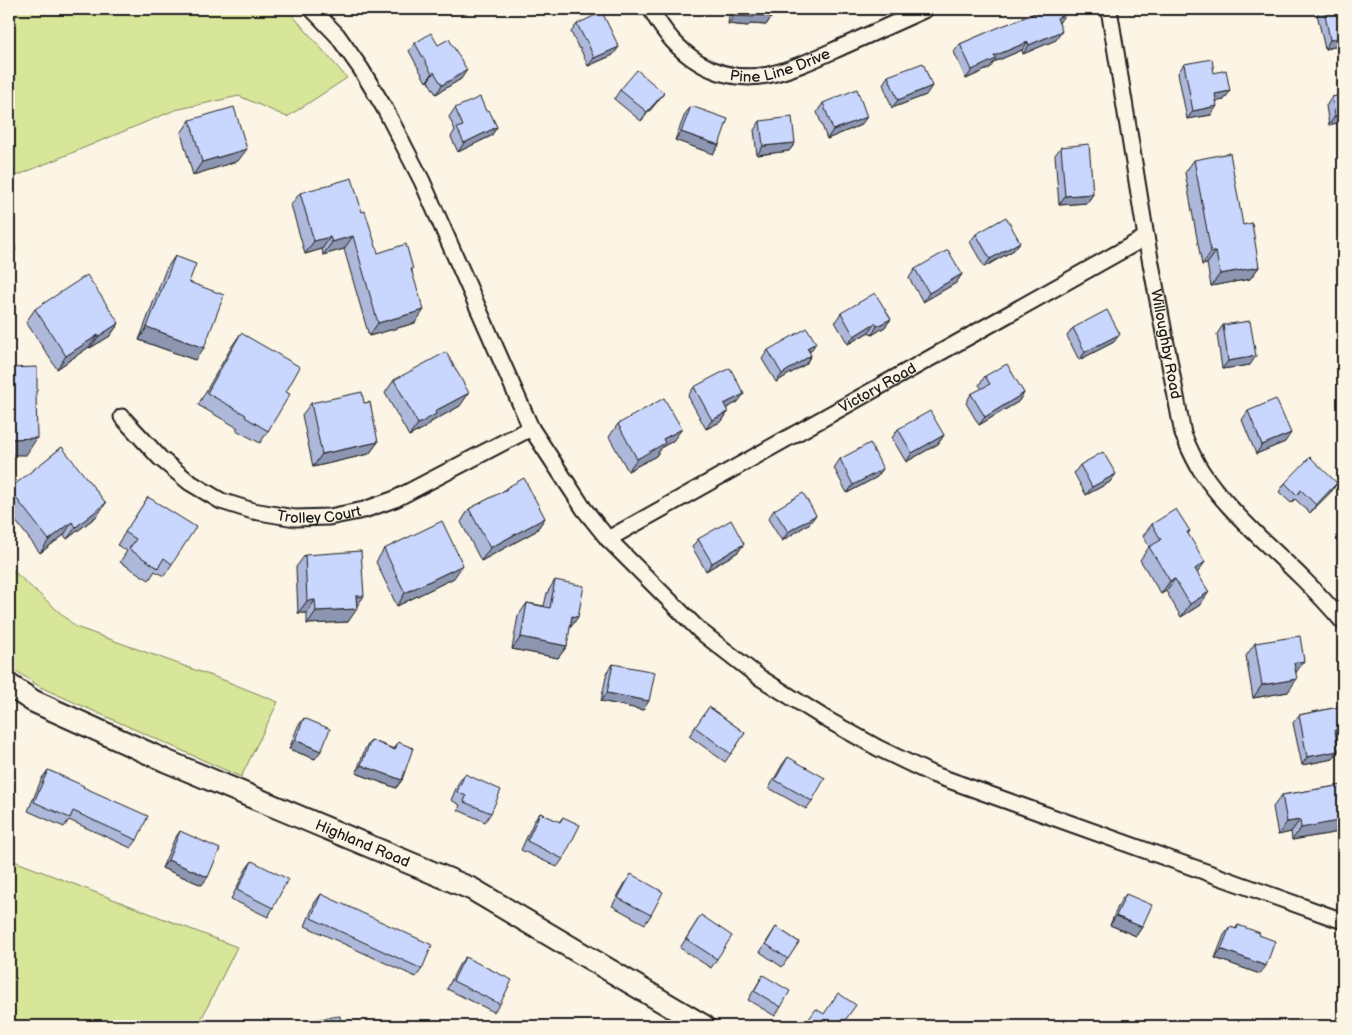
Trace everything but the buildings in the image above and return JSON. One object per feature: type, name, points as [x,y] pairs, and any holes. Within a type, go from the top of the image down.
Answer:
[{"type":"street","points":[[312,9],[337,36],[361,69],[385,109],[426,189],[531,428],[584,509],[608,539],[700,632],[759,677],[826,719],[878,748],[932,774],[1343,922]]},
{"type":"street","name":"Pine Line Drive","points":[[650,9],[661,28],[686,55],[717,72],[747,76],[766,75],[816,59],[926,9]]},
{"type":"street","name":"Willoughby Road","points":[[1109,9],[1146,237],[1183,434],[1191,454],[1203,474],[1240,518],[1302,578],[1343,622]]},
{"type":"street","name":"Victory Road","points":[[608,539],[1146,237]]},
{"type":"street","name":"Trolley Court","points":[[122,417],[160,458],[197,487],[221,500],[245,508],[295,518],[329,517],[364,510],[395,499],[531,428]]},
{"type":"street","name":"Highland Road","points":[[9,685],[33,701],[166,760],[472,889],[704,1026]]},
{"type":"green space","points":[[9,9],[287,9],[347,78],[287,117],[239,96],[175,110],[9,179]]},
{"type":"green space","points":[[9,211],[16,250],[9,261]]},
{"type":"green space","points":[[9,567],[76,627],[226,681],[278,702],[241,777],[40,687],[9,666]]},
{"type":"green space","points":[[9,859],[237,947],[198,1026],[9,1026]]}]
